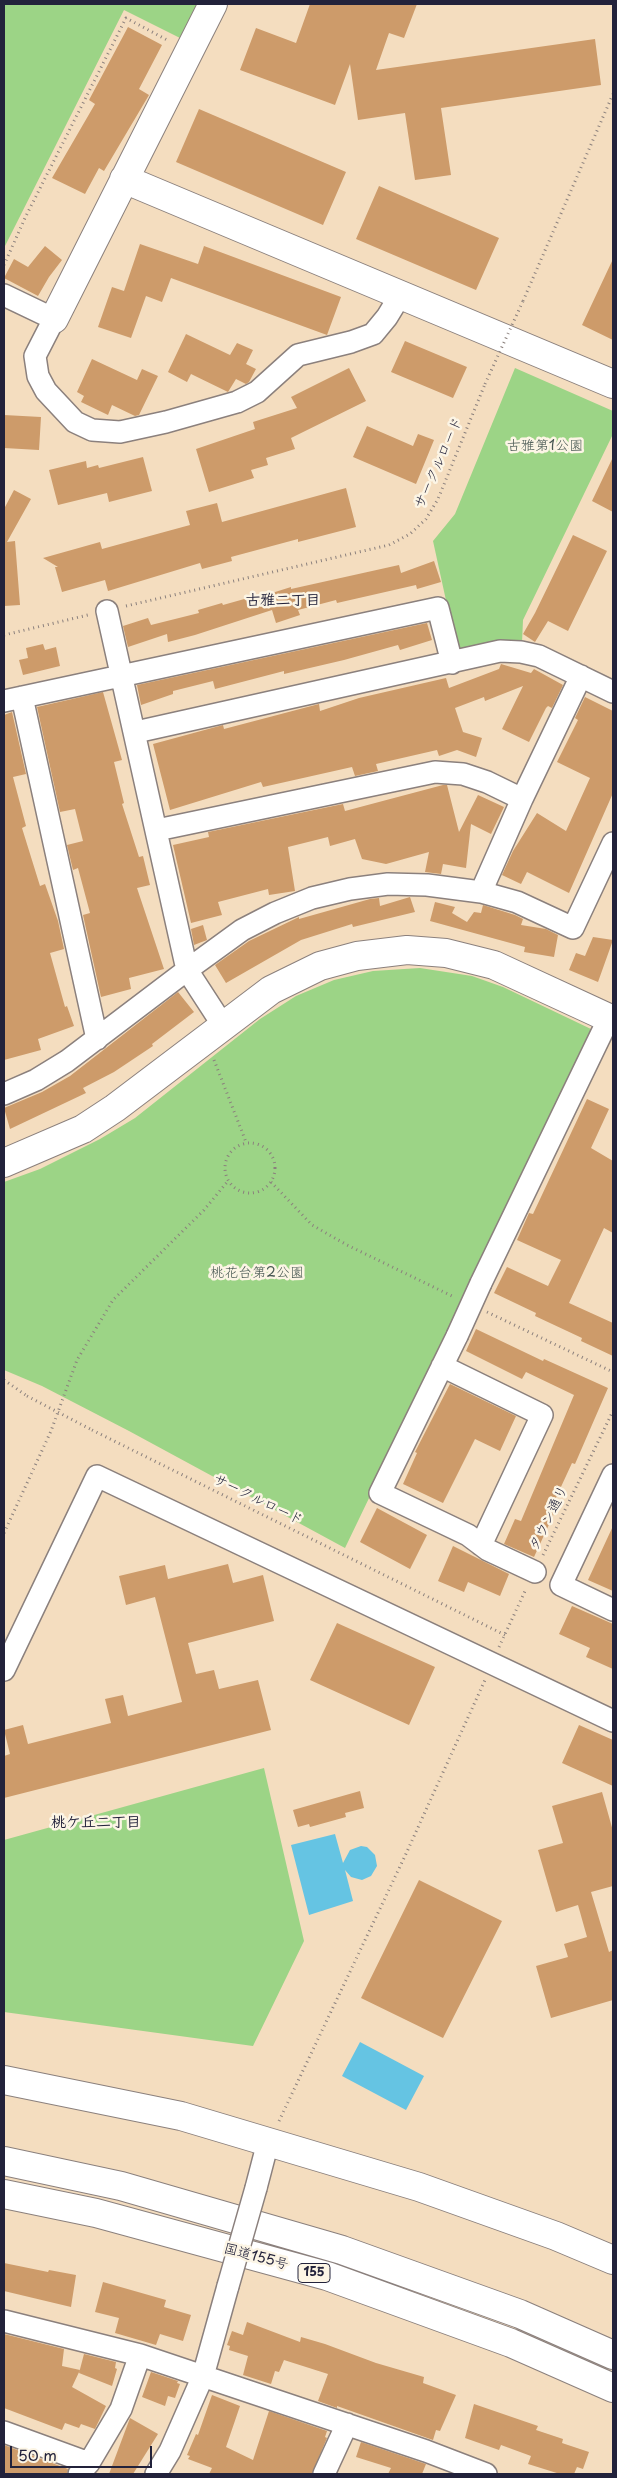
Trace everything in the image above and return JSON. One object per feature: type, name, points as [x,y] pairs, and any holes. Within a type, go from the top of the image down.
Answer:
[{"type":"main road","points":[[54,319],[213,4]]},
{"type":"main road","points":[[124,179],[613,384]]},
{"type":"main road","points":[[4,1163],[83,1129],[214,1035],[272,990],[320,966],[357,956],[407,950],[446,953],[494,964],[612,1016]]},
{"type":"main road","points":[[4,2080],[181,2116],[419,2187],[556,2236],[613,2260]]},
{"type":"main road","name":"155","points":[[4,2161],[122,2186],[342,2250],[520,2314],[613,2355]]},
{"type":"main road","name":"国道155号","points":[[4,2194],[96,2213],[327,2276],[511,2343],[613,2388]]},
{"type":"main road","points":[[4,2200],[96,2213]]},
{"type":"street","points":[[4,295],[54,319],[35,356],[38,376],[46,391],[75,422],[92,430],[120,432],[166,422],[237,402],[257,392],[298,355],[351,342],[373,334],[388,317],[401,294]]},
{"type":"street","points":[[97,1039],[13,699],[438,608],[452,663]]},
{"type":"street","points":[[107,611],[136,732],[187,970],[214,1035]]},
{"type":"street","points":[[136,732],[500,651],[521,652],[539,656],[613,692]]},
{"type":"street","points":[[481,892],[581,676]]},
{"type":"street","points":[[157,830],[435,772],[463,774],[479,779],[522,800]]},
{"type":"street","points":[[4,1092],[36,1080],[97,1039],[242,930],[274,913],[312,898],[350,889],[388,884],[427,885],[481,892],[517,902],[573,928],[613,843]]},
{"type":"street","points":[[535,1572],[481,1545],[468,1536],[380,1493],[612,1016]]},
{"type":"street","points":[[442,1366],[542,1415],[481,1545]]},
{"type":"street","points":[[613,1475],[561,1585],[613,1610]]},
{"type":"street","points":[[4,1670],[97,1476],[613,1721]]},
{"type":"street","points":[[156,2474],[170,2451],[203,2376],[268,2142]]},
{"type":"street","points":[[4,2321],[140,2355],[426,2450],[486,2474]]},
{"type":"street","points":[[4,2432],[84,2468],[121,2409],[140,2355]]},
{"type":"street","points":[[324,2474],[347,2424]]},
{"type":"path","points":[[4,265],[25,218],[126,18],[189,52]]},
{"type":"path","name":"サークルロード","points":[[4,635],[389,545],[410,534],[426,519],[438,499],[485,384],[613,94]]},
{"type":"path","points":[[214,1035],[211,1053],[246,1142]]},
{"type":"path","points":[[246,1142],[258,1143],[268,1149],[275,1159],[276,1171],[271,1182],[264,1189],[255,1193],[244,1193],[228,1182],[225,1172],[225,1162],[229,1153],[236,1146],[246,1142]]},
{"type":"path","points":[[4,1533],[51,1431],[77,1360],[113,1300],[204,1210],[228,1182]]},
{"type":"path","points":[[271,1182],[312,1225],[347,1245],[456,1298]]},
{"type":"path","points":[[482,1310],[613,1372]]},
{"type":"path","name":"サークルロード","points":[[4,1380],[27,1396],[92,1430],[504,1635]]},
{"type":"path","name":"タウン通り","points":[[504,1635],[613,1412]]},
{"type":"path","points":[[268,2142],[405,1856],[492,1663]]},
{"type":"green space","points":[[4,4],[197,4],[180,38],[124,10],[4,248]]},
{"type":"green space","name":"古雅第1公園","points":[[515,368],[613,411],[613,434],[523,620],[522,643],[463,651],[456,646],[433,541],[455,514]]},
{"type":"green space","name":"桃花台第2公園","points":[[420,968],[472,976],[503,987],[591,1029],[590,1039],[345,1548],[129,1431],[42,1386],[4,1370],[4,1182],[40,1169],[100,1139],[135,1118],[260,1019],[296,996],[334,980],[373,971]]},
{"type":"green space","points":[[264,1768],[304,1941],[253,2046],[4,2012],[4,1840]]},
{"type":"water","points":[[335,1834],[343,1863],[350,1850],[361,1846],[367,1847],[375,1855],[377,1866],[371,1876],[362,1880],[351,1877],[345,1870],[353,1901],[309,1915],[291,1845]]},
{"type":"water","points":[[360,2042],[424,2076],[406,2110],[342,2076]]},
{"type":"building","points":[[310,4],[417,4],[404,38],[389,33],[376,70],[595,39],[601,85],[441,108],[451,175],[415,180],[405,113],[358,120],[350,64],[335,105],[240,70],[256,28],[296,43]]},
{"type":"building","points":[[128,27],[162,45],[139,89],[149,95],[104,171],[99,168],[85,194],[52,178],[95,104],[89,100]]},
{"type":"building","points":[[199,109],[346,172],[323,225],[176,162]]},
{"type":"building","points":[[379,186],[499,238],[476,290],[356,239]]},
{"type":"building","points":[[140,244],[198,264],[204,246],[341,297],[327,335],[171,278],[162,302],[146,296],[131,338],[98,327],[112,287],[124,291]]},
{"type":"building","points":[[45,246],[62,260],[38,296],[4,278],[14,259],[28,267]]},
{"type":"building","points":[[613,259],[613,340],[582,325]]},
{"type":"building","points":[[186,334],[230,355],[237,343],[253,350],[246,364],[256,369],[249,382],[246,384],[236,379],[228,392],[191,374],[187,382],[168,372]]},
{"type":"building","points":[[405,341],[467,367],[453,398],[391,372]]},
{"type":"building","points":[[92,359],[137,380],[142,369],[158,376],[139,415],[135,416],[112,405],[108,415],[81,402],[84,396],[77,392]]},
{"type":"building","points":[[349,368],[366,401],[291,438],[295,449],[266,458],[268,465],[251,470],[254,478],[209,492],[196,449],[255,429],[253,422],[297,408],[291,397]]},
{"type":"building","points":[[4,415],[41,417],[39,450],[4,448]]},
{"type":"building","points":[[367,426],[413,446],[418,434],[434,440],[416,484],[353,457]]},
{"type":"building","points":[[143,457],[152,491],[109,502],[107,493],[58,505],[49,470],[86,461],[87,468],[98,465],[99,468]]},
{"type":"building","points":[[613,457],[613,512],[592,501]]},
{"type":"building","points":[[346,488],[356,527],[298,542],[298,539],[231,557],[232,561],[202,569],[200,563],[108,591],[105,580],[62,592],[55,567],[58,567],[43,558],[100,542],[102,549],[190,525],[186,511],[217,503],[222,522]]},
{"type":"building","points":[[14,490],[31,499],[7,542],[15,541],[20,605],[4,606],[4,509]]},
{"type":"building","points":[[573,535],[607,551],[568,631],[548,621],[535,642],[523,634]]},
{"type":"building","points":[[434,561],[441,582],[417,589],[416,585],[337,603],[336,600],[298,610],[300,615],[276,623],[272,610],[168,642],[167,634],[128,647],[123,626],[148,618],[151,625],[199,613],[198,610],[222,603],[223,605],[255,596],[256,598],[291,587],[291,589],[399,565],[401,573]]},
{"type":"building","points":[[427,623],[432,640],[400,650],[398,645],[344,660],[284,674],[284,671],[215,689],[213,681],[173,691],[173,694],[141,705],[137,685]]},
{"type":"building","points":[[43,644],[45,650],[56,647],[60,666],[23,675],[19,660],[28,658],[26,648]]},
{"type":"building","points":[[501,664],[531,673],[534,669],[563,685],[552,708],[548,706],[546,708],[529,742],[502,729],[523,686],[485,701],[484,697],[455,708],[463,732],[482,738],[476,757],[457,750],[439,756],[437,750],[376,764],[378,771],[355,776],[352,767],[263,787],[261,782],[170,810],[153,744],[223,725],[224,729],[319,704],[320,711],[359,698],[446,678],[449,688],[499,669]]},
{"type":"building","points":[[103,692],[122,760],[114,762],[124,803],[122,804],[139,857],[143,856],[150,885],[137,888],[164,969],[129,978],[131,989],[101,997],[83,915],[90,913],[78,868],[73,870],[67,845],[83,841],[75,809],[60,812],[37,707]]},
{"type":"building","points":[[585,697],[613,711],[613,793],[569,893],[527,872],[521,884],[502,875],[513,851],[537,813],[566,831],[590,778],[557,762],[578,720],[575,718]]},
{"type":"building","points":[[12,712],[26,774],[13,777],[26,826],[22,828],[40,886],[45,884],[58,921],[64,949],[50,953],[65,1007],[67,1006],[74,1026],[38,1039],[41,1050],[4,1060],[4,715]]},
{"type":"building","points":[[447,785],[459,832],[478,795],[504,807],[491,834],[471,824],[466,868],[443,864],[441,874],[425,872],[429,852],[386,864],[362,859],[355,839],[330,846],[328,837],[288,847],[295,891],[269,895],[268,889],[218,902],[222,915],[191,923],[173,845],[209,837],[208,832],[343,804],[345,811]]},
{"type":"building","points":[[410,897],[415,912],[353,927],[352,924],[301,940],[226,983],[215,965],[249,941],[299,917],[299,919],[370,899],[379,898],[380,906]]},
{"type":"building","points":[[435,902],[455,907],[452,913],[467,922],[474,912],[481,913],[483,905],[523,919],[521,925],[546,929],[558,935],[554,957],[524,952],[525,947],[430,921]]},
{"type":"building","points":[[203,925],[207,940],[194,945],[191,929]]},
{"type":"building","points":[[593,937],[613,940],[598,982],[569,970],[576,953],[585,956]]},
{"type":"building","points":[[178,992],[194,1012],[152,1044],[153,1046],[114,1072],[83,1088],[86,1093],[10,1129],[4,1108],[42,1092],[70,1076]]},
{"type":"building","points":[[587,1099],[609,1109],[591,1148],[613,1161],[613,1233],[604,1228],[569,1303],[613,1323],[613,1356],[581,1341],[582,1338],[535,1316],[536,1313],[494,1293],[507,1267],[548,1286],[561,1260],[517,1240],[529,1213],[533,1214]]},
{"type":"building","points":[[476,1329],[543,1361],[544,1359],[608,1388],[575,1464],[572,1463],[554,1502],[558,1505],[534,1557],[504,1544],[515,1519],[521,1521],[574,1395],[526,1372],[522,1379],[466,1351]]},
{"type":"building","points":[[450,1384],[516,1416],[500,1451],[475,1439],[443,1503],[403,1484],[417,1453],[415,1452]]},
{"type":"building","points":[[377,1508],[427,1535],[410,1569],[360,1542]]},
{"type":"building","points":[[613,1526],[613,1591],[588,1580]]},
{"type":"building","points":[[453,1546],[509,1574],[500,1596],[468,1582],[464,1592],[438,1581]]},
{"type":"building","points":[[228,1564],[233,1583],[263,1575],[274,1621],[188,1643],[196,1674],[214,1670],[219,1689],[258,1680],[271,1730],[4,1798],[4,1756],[10,1754],[4,1730],[23,1725],[28,1744],[111,1723],[105,1699],[123,1695],[128,1716],[182,1702],[155,1597],[126,1605],[119,1576],[165,1565],[168,1579]]},
{"type":"building","points":[[572,1606],[613,1624],[613,1669],[586,1657],[590,1648],[559,1634]]},
{"type":"building","points":[[337,1623],[435,1667],[409,1725],[310,1680]]},
{"type":"building","points":[[579,1725],[613,1740],[613,1786],[562,1763]]},
{"type":"building","points":[[360,1791],[364,1808],[345,1813],[346,1817],[310,1827],[309,1824],[298,1827],[293,1810]]},
{"type":"building","points":[[602,1792],[613,1831],[613,1886],[591,1892],[609,1952],[613,1950],[613,2000],[551,2018],[536,1966],[568,1957],[564,1944],[587,1937],[578,1905],[556,1912],[538,1850],[563,1843],[552,1806]]},
{"type":"building","points":[[419,1880],[502,1921],[443,2038],[361,1998]]},
{"type":"building","points":[[4,2263],[48,2272],[49,2270],[76,2275],[71,2307],[4,2291]]},
{"type":"building","points":[[103,2282],[166,2300],[164,2307],[191,2315],[183,2341],[160,2334],[156,2345],[115,2333],[119,2318],[95,2312]]},
{"type":"building","points":[[247,2322],[300,2342],[301,2337],[376,2363],[424,2377],[423,2383],[456,2395],[440,2431],[436,2430],[433,2440],[318,2401],[328,2374],[284,2360],[279,2372],[275,2371],[271,2384],[243,2375],[248,2356],[229,2350],[230,2346],[227,2345],[232,2331],[243,2335]]},
{"type":"building","points":[[4,2334],[64,2349],[62,2366],[80,2370],[72,2387],[106,2406],[95,2429],[81,2424],[79,2428],[65,2423],[62,2430],[4,2408]]},
{"type":"building","points":[[84,2354],[116,2362],[115,2368],[117,2369],[112,2386],[79,2373]]},
{"type":"building","points":[[151,2372],[178,2381],[177,2383],[180,2384],[175,2398],[168,2396],[165,2406],[142,2397]]},
{"type":"building","points":[[212,2395],[240,2406],[226,2447],[253,2460],[269,2411],[327,2431],[325,2437],[327,2438],[312,2474],[209,2474],[212,2468],[188,2459],[190,2456],[187,2455],[196,2434],[198,2435]]},
{"type":"building","points":[[474,2404],[538,2426],[536,2430],[563,2439],[562,2443],[589,2452],[583,2469],[577,2467],[574,2474],[560,2474],[528,2464],[531,2456],[501,2445],[499,2450],[465,2438]]},
{"type":"building","points":[[130,2418],[158,2434],[133,2474],[109,2474]]},
{"type":"building","points":[[361,2442],[426,2464],[422,2474],[388,2474],[391,2468],[356,2457]]},
{"type":"building","points":[[4,2445],[68,2469],[67,2474],[4,2474]]},
{"type":"district","name":"古雅二丁目","points":[[283,601]]},
{"type":"district","name":"桃ケ丘二丁目","points":[[96,1823]]}]
